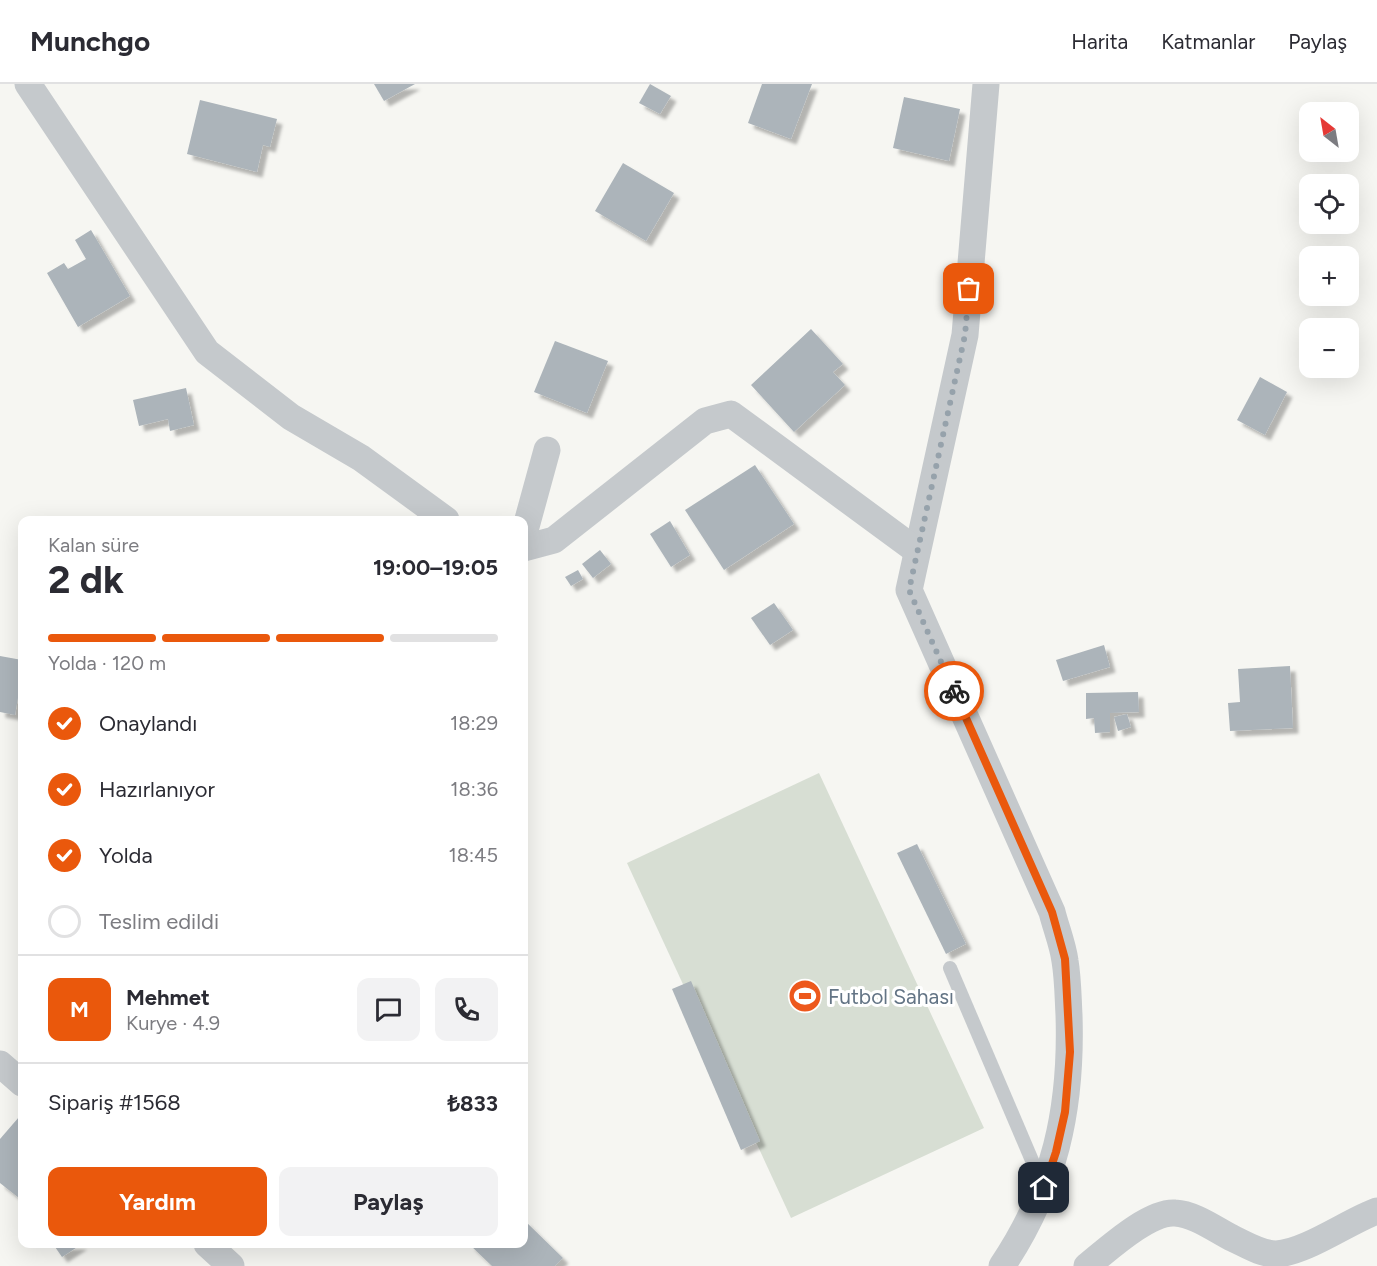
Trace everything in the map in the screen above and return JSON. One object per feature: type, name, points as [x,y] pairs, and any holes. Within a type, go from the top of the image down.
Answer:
[{"type":"street","points":[[28,84],[207,352],[291,417],[361,458],[441,516]]},
{"type":"street","points":[[986,84],[965,335],[909,590],[1052,912],[1065,959],[1070,1052],[1065,1112],[1056,1152],[1044,1188],[1002,1266]]},
{"type":"street","points":[[528,547],[554,540],[705,421],[731,414],[917,551]]},
{"type":"street","points":[[528,519],[547,450]]},
{"type":"street","points":[[0,1064],[18,1080]]},
{"type":"street","points":[[1087,1266],[1142,1225],[1161,1215],[1175,1213],[1188,1216],[1252,1248],[1277,1254],[1307,1244],[1377,1210]]},
{"type":"street","points":[[211,1248],[231,1266]]},
{"type":"lane","points":[[950,968],[1044,1188]]},
{"type":"shaded area","name":"Futbol Sahası","points":[[819,773],[984,1128],[791,1218],[627,863]]},
{"type":"building","points":[[374,84],[415,84],[384,101]]},
{"type":"building","points":[[650,84],[671,96],[660,114],[639,103]]},
{"type":"building","points":[[762,84],[812,84],[791,139],[748,123]]},
{"type":"building","points":[[904,97],[960,109],[949,161],[893,148]]},
{"type":"building","points":[[200,100],[277,119],[270,147],[263,145],[257,172],[187,154]]},
{"type":"building","points":[[623,163],[674,193],[646,241],[595,211]]},
{"type":"building","points":[[91,230],[130,296],[78,327],[47,273],[64,263],[68,269],[86,259],[75,240]]},
{"type":"building","points":[[811,329],[843,364],[833,372],[845,385],[794,432],[751,385]]},
{"type":"building","points":[[555,341],[608,361],[587,413],[534,392]]},
{"type":"building","points":[[1260,377],[1287,392],[1265,435],[1237,420]]},
{"type":"building","points":[[186,388],[194,425],[170,431],[168,419],[139,426],[133,400]]},
{"type":"building","points":[[755,465],[794,524],[724,570],[685,510]]},
{"type":"building","points":[[670,521],[690,555],[671,567],[650,534]]},
{"type":"building","points":[[600,550],[611,564],[593,578],[582,564]]},
{"type":"building","points":[[578,570],[583,579],[571,586],[565,577]]},
{"type":"building","points":[[774,603],[793,630],[770,645],[751,618]]},
{"type":"building","points":[[1104,645],[1110,667],[1063,681],[1056,660]]},
{"type":"building","points":[[0,656],[18,659],[18,698],[15,715],[0,712]]},
{"type":"building","points":[[1290,666],[1293,728],[1230,731],[1228,703],[1240,702],[1238,669]]},
{"type":"building","points":[[1138,692],[1139,712],[1110,713],[1110,732],[1095,733],[1094,718],[1086,719],[1086,693]]},
{"type":"building","points":[[1127,714],[1131,727],[1118,731],[1114,717]]},
{"type":"building","points":[[917,844],[966,944],[946,954],[897,853]]},
{"type":"building","points":[[691,981],[760,1141],[741,1150],[672,989]]},
{"type":"building","points":[[18,1118],[18,1197],[0,1183],[0,1139]]},
{"type":"building","points":[[528,1224],[563,1258],[555,1266],[492,1266],[473,1248],[528,1248]]},
{"type":"building","points":[[56,1248],[76,1248],[62,1257]]},
{"type":"way so far","points":[[954,691],[909,590],[965,335],[969,289]]},
{"type":"place","name":"Futbol Sahası","points":[[805,996]]},
{"type":"route","points":[[954,691],[1052,912],[1065,959],[1070,1052],[1065,1112],[1056,1152],[1044,1188]]}]
